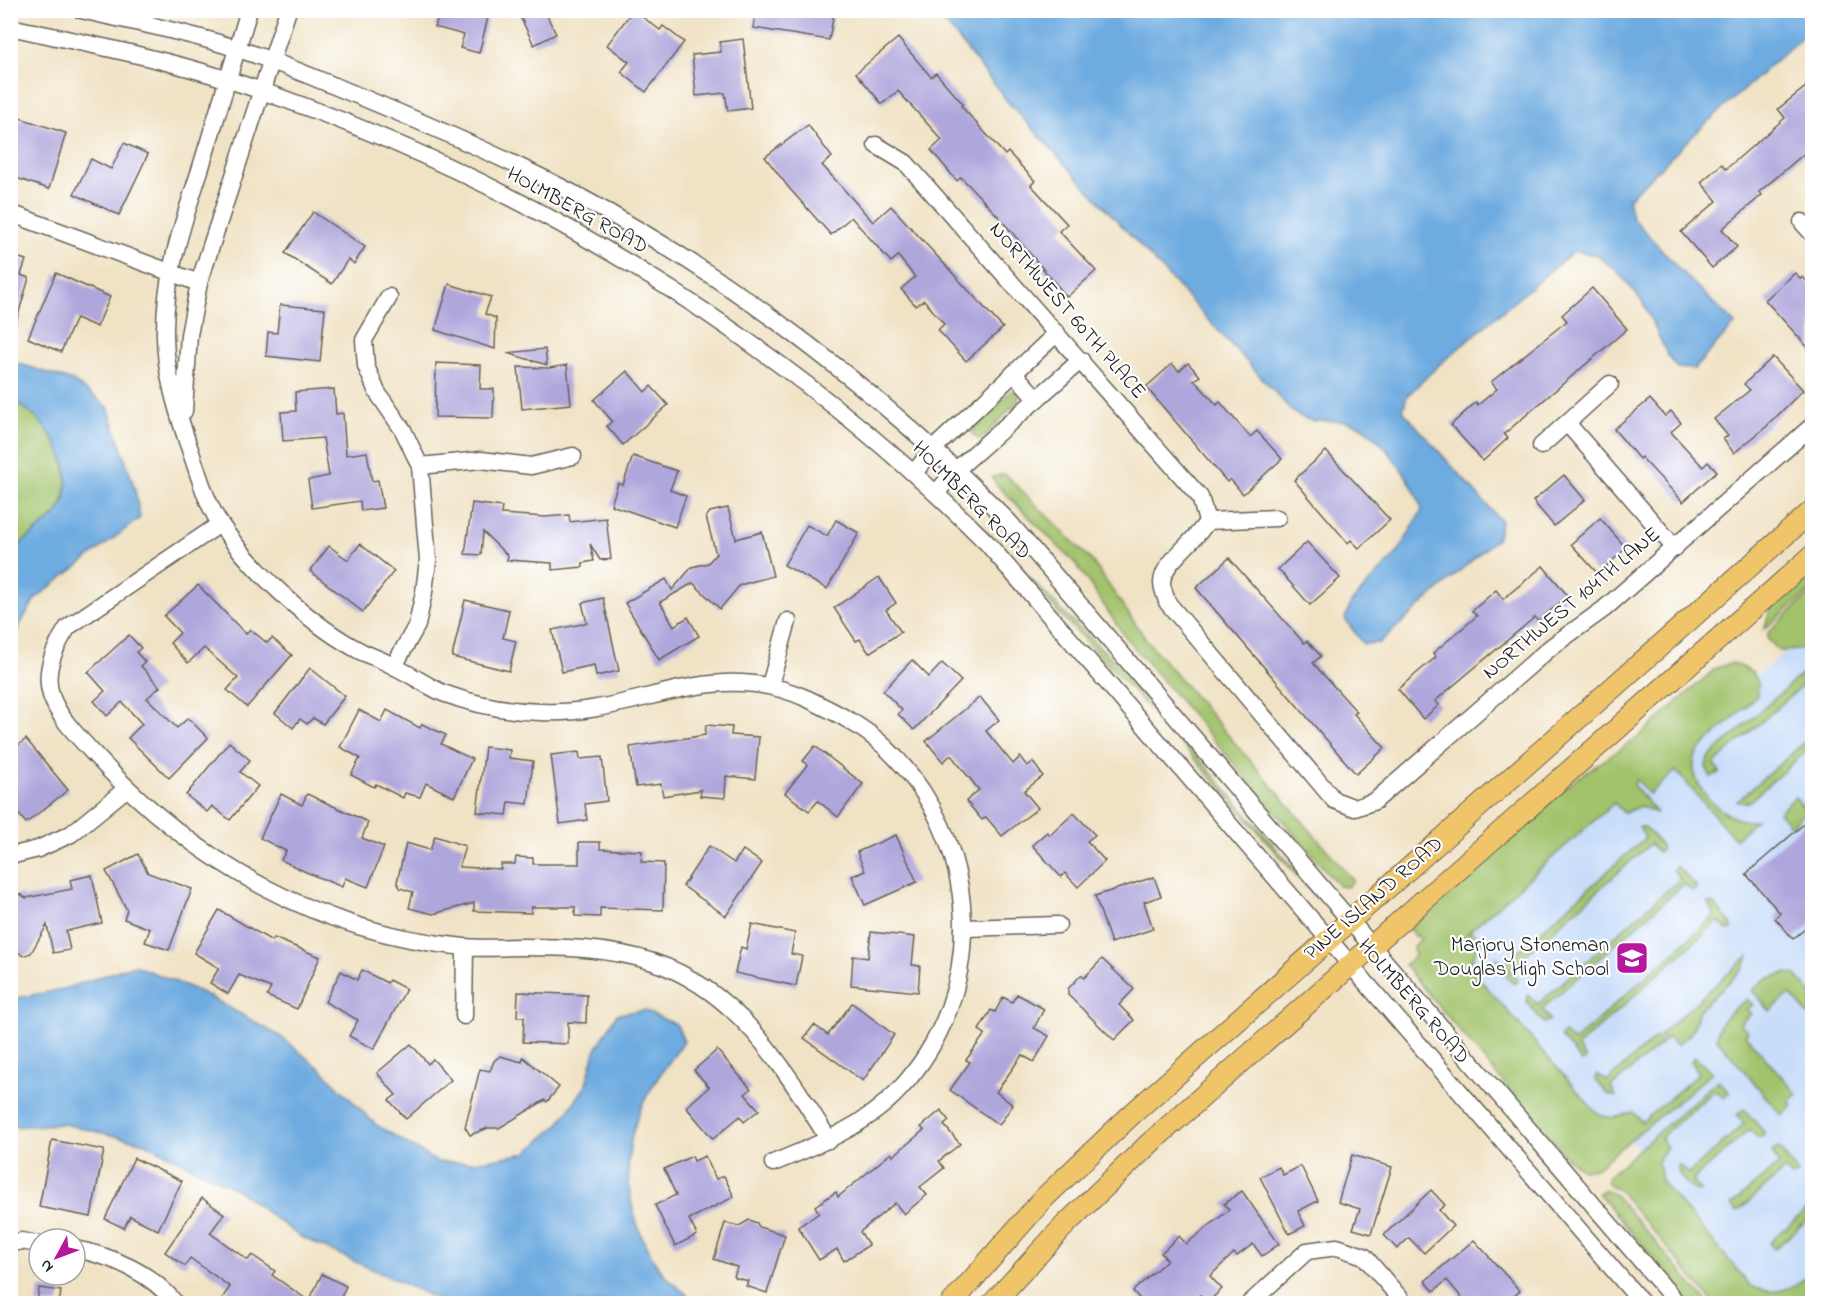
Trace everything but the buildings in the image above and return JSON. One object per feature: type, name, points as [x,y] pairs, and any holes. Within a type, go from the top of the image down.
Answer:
[{"type":"main road","name":"PINE ISLAND ROAD","points":[[951,1304],[1044,1198],[1131,1116],[1812,511]]},
{"type":"main road","name":"PINE ISLAND ROAD","points":[[992,1304],[1065,1225],[1150,1143],[1812,556]]},
{"type":"street","name":"HOLMBERG ROAD","points":[[81,10],[237,49],[448,132],[590,203],[676,254],[772,320],[851,380],[957,469],[1009,522],[1678,1304]]},
{"type":"street","points":[[249,10],[169,270],[165,335],[168,376],[199,476],[220,524],[304,614],[359,651],[394,666],[441,692],[496,709],[547,713],[604,708],[683,686],[732,682],[770,685],[848,719],[885,747],[916,783],[941,823],[957,873],[966,928],[962,963],[950,1004],[927,1052],[898,1091],[865,1118],[829,1140],[773,1163]]},
{"type":"street","points":[[183,427],[189,335],[199,283],[288,10]]},
{"type":"street","name":"HOLMBERG ROAD","points":[[10,27],[115,50],[228,80],[324,114],[429,159],[564,225],[662,283],[751,343],[830,403],[937,492],[987,543],[1643,1304]]},
{"type":"street","name":"NORTHWEST 60TH PLACE","points":[[876,145],[906,163],[1081,360],[1200,497],[1207,521]]},
{"type":"street","points":[[10,213],[199,283]]},
{"type":"street","points":[[389,297],[364,340],[366,366],[377,392],[403,430],[420,466],[428,560],[417,626],[394,666]]},
{"type":"street","points":[[914,473],[933,449],[1057,333]]},
{"type":"street","points":[[937,492],[957,469],[1081,360]]},
{"type":"street","points":[[1014,373],[1037,399]]},
{"type":"street","points":[[1541,446],[1610,384]]},
{"type":"street","points":[[1567,423],[1675,548]]},
{"type":"street","name":"NORTHWEST 104TH LANE","points":[[1207,521],[1200,535],[1169,563],[1162,582],[1167,602],[1334,800],[1355,808],[1376,801],[1551,647],[1604,609],[1675,548],[1812,426]]},
{"type":"street","points":[[420,466],[481,460],[531,466],[573,456]]},
{"type":"street","points":[[1207,521],[1277,518]]},
{"type":"street","points":[[220,524],[68,627],[54,648],[48,671],[51,698],[63,720],[126,789],[178,831],[238,874],[303,908],[368,930],[465,948],[556,947],[606,952],[652,961],[693,980],[742,1019],[781,1063],[829,1140]]},
{"type":"street","points":[[770,685],[788,621]]},
{"type":"street","points":[[10,856],[38,849],[71,834],[126,789]]},
{"type":"street","points":[[966,928],[1058,926]]},
{"type":"street","points":[[464,1016],[465,948]]},
{"type":"street","points":[[10,1244],[27,1242]]},
{"type":"street","points":[[1250,1304],[1307,1251],[1337,1247],[1364,1256],[1405,1304]]},
{"type":"street","points":[[87,1251],[100,1254],[141,1273],[176,1304]]},
{"type":"shaded area","name":"Marjory Stoneman Douglas High School","points":[[1812,628],[1812,1303],[1724,1303],[1645,1158],[1630,1140],[1595,1153],[1445,975],[1457,942],[1635,782]]},
{"type":"green space","points":[[1012,390],[1020,392],[1018,401],[982,439],[978,439],[972,433],[974,428]]},
{"type":"green space","points":[[11,400],[25,408],[48,431],[57,445],[66,476],[65,492],[57,513],[11,551]]},
{"type":"green space","points":[[1005,474],[1092,561],[1148,642],[1353,880],[1347,887],[1339,886],[1126,638],[1076,564],[996,484],[992,477]]},
{"type":"green space","points":[[966,511],[1071,620],[1123,669],[1316,895],[1316,898],[1167,727],[963,512]]},
{"type":"green space","points":[[1812,571],[1812,589],[1764,629],[1771,608]]},
{"type":"green space","points":[[1812,592],[1812,639],[1800,650],[1779,651],[1767,638],[1769,631]]},
{"type":"green space","points":[[1733,663],[1753,672],[1758,683],[1757,696],[1699,750],[1694,762],[1695,774],[1700,787],[1719,809],[1744,820],[1756,820],[1735,839],[1676,771],[1649,794],[1637,780],[1633,785],[1657,813],[1640,806],[1624,813],[1614,803],[1465,935],[1471,931],[1481,941],[1472,958],[1477,976],[1593,1109],[1603,1116],[1612,1118],[1633,1112],[1642,1122],[1699,1073],[1691,1061],[1695,1057],[1712,1073],[1596,1168],[1582,1170],[1567,1158],[1404,965],[1415,956],[1413,947],[1421,939],[1417,935],[1415,937],[1408,927],[1576,779],[1637,738],[1716,668]]},
{"type":"green space","points":[[1812,665],[1812,677],[1714,764],[1720,772],[1711,777],[1706,767],[1708,758]]},
{"type":"green space","points":[[1812,736],[1812,746],[1750,801],[1744,803],[1737,801]]},
{"type":"green space","points":[[1795,797],[1807,811],[1791,826],[1779,812]]},
{"type":"green space","points":[[1639,827],[1645,827],[1661,845],[1661,851],[1658,852],[1650,844],[1509,970],[1518,980],[1512,983],[1496,964],[1496,957],[1504,964],[1645,838]]},
{"type":"green space","points":[[1676,866],[1696,886],[1695,890],[1692,891],[1684,884],[1542,1009],[1550,1020],[1544,1023],[1527,1002],[1528,995],[1538,1004],[1680,879],[1673,870]]},
{"type":"green space","points":[[1708,903],[1713,903],[1731,923],[1732,929],[1727,930],[1718,921],[1577,1047],[1586,1059],[1582,1062],[1561,1037],[1562,1034],[1565,1033],[1573,1042],[1714,916]]},
{"type":"green space","points":[[1749,955],[1743,969],[1699,1010],[1692,1032],[1677,1045],[1668,1037],[1664,1041],[1659,1035]]},
{"type":"green space","points":[[1785,973],[1795,974],[1812,994],[1812,1019],[1790,994],[1770,1011],[1752,990],[1764,980]]},
{"type":"green space","points":[[1747,999],[1753,1005],[1746,1009],[1751,1014],[1740,1023],[1748,1032],[1745,1035],[1797,1094],[1789,1101],[1793,1105],[1782,1116],[1717,1039],[1717,1032],[1722,1021]]},
{"type":"green space","points":[[1656,1037],[1662,1043],[1611,1087],[1616,1096],[1608,1094],[1596,1080],[1597,1074],[1607,1081]]},
{"type":"green space","points":[[1718,1080],[1729,1093],[1724,1098],[1715,1090],[1660,1138],[1667,1147],[1658,1161],[1661,1181],[1751,1286],[1760,1290],[1784,1290],[1812,1272],[1812,1290],[1797,1303],[1714,1303],[1619,1191],[1607,1182],[1607,1177]]},
{"type":"green space","points":[[1744,1109],[1764,1132],[1763,1136],[1758,1138],[1750,1129],[1693,1180],[1700,1191],[1688,1186],[1678,1166],[1688,1174],[1744,1124],[1737,1115]]},
{"type":"green space","points":[[1779,1148],[1798,1173],[1792,1177],[1785,1170],[1737,1212],[1731,1205],[1779,1164],[1772,1152]]},
{"type":"green space","points":[[1605,1189],[1615,1195],[1708,1303],[1688,1303],[1666,1273],[1598,1193]]},
{"type":"green space","points":[[1812,1205],[1812,1216],[1775,1249],[1769,1243]]},
{"type":"water","points":[[1812,10],[1812,41],[1802,37],[1701,128],[1628,199],[1632,217],[1678,268],[1735,324],[1694,369],[1677,368],[1667,354],[1642,301],[1618,272],[1597,255],[1574,251],[1439,365],[1407,396],[1403,411],[1501,521],[1498,537],[1379,643],[1363,644],[1345,619],[1351,603],[1398,552],[1422,510],[1404,472],[1383,445],[1360,426],[1340,421],[1313,421],[1292,411],[1008,102],[948,26],[923,11]]},
{"type":"water","points":[[11,361],[73,381],[108,407],[135,489],[140,518],[35,599],[11,640],[11,552],[60,510],[66,494],[67,478],[58,446],[48,431],[24,408],[11,400]]},
{"type":"water","points":[[134,965],[201,992],[280,1036],[322,1070],[375,1124],[437,1162],[475,1162],[526,1153],[559,1124],[585,1087],[595,1051],[617,1014],[644,1010],[677,1025],[684,1042],[656,1081],[639,1114],[628,1162],[629,1181],[635,1218],[650,1253],[668,1278],[697,1303],[446,1303],[299,1236],[236,1189],[145,1143],[64,1124],[11,1127],[11,999],[64,989]]},
{"type":"place","name":"Marjory Stoneman Douglas High School","points":[[1632,958]]}]
